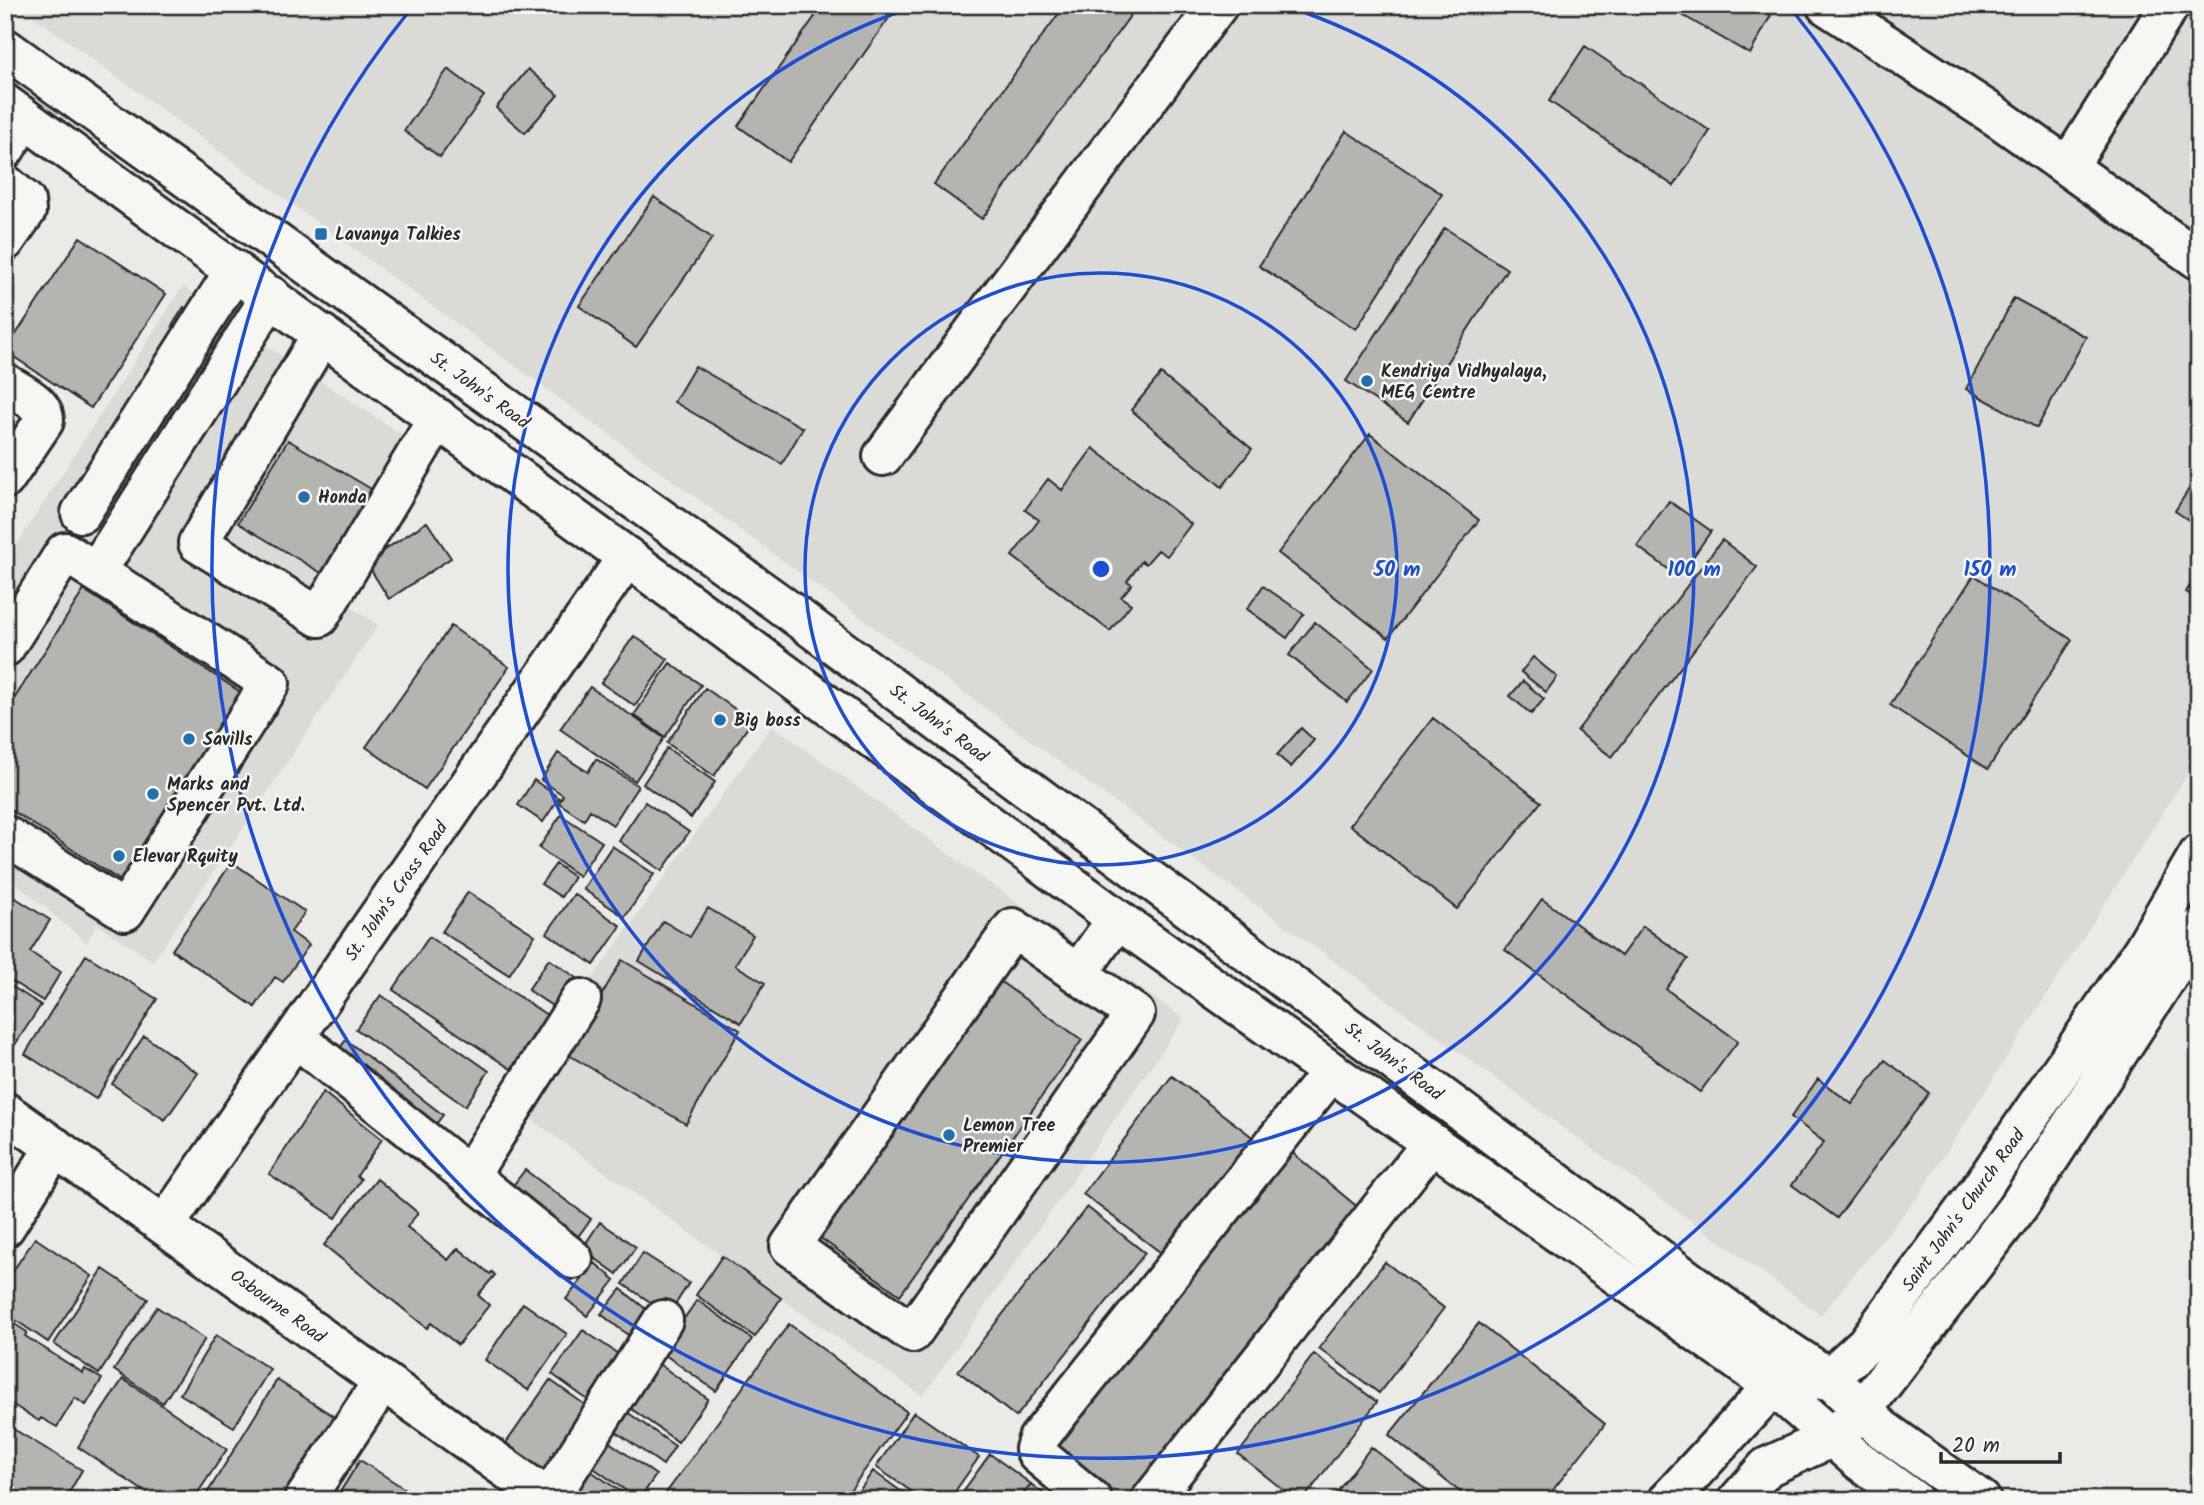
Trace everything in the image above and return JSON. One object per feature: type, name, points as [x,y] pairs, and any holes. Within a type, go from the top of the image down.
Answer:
[{"type":"main road","points":[[883,456],[1218,5]]},
{"type":"main road","points":[[1826,5],[2000,118],[2199,260]]},
{"type":"main road","points":[[2068,167],[2170,5]]},
{"type":"main road","name":"St. John's Road","points":[[5,48],[777,602],[1747,1324],[1829,1378],[1882,1429],[1981,1500]]},
{"type":"main road","points":[[12,124],[271,296],[1117,919],[1773,1386],[1857,1459],[1913,1500]]},
{"type":"main road","points":[[5,184],[25,201],[26,211],[5,241]]},
{"type":"main road","points":[[81,513],[235,270]]},
{"type":"main road","points":[[96,572],[271,296]]},
{"type":"main road","points":[[322,334],[198,543],[319,617],[438,418]]},
{"type":"main road","points":[[194,335],[231,358]]},
{"type":"main road","points":[[5,383],[40,407],[44,413],[44,421],[5,480]]},
{"type":"main road","points":[[5,647],[65,552],[291,696],[205,831]]},
{"type":"main road","name":"St. John's Cross Road","points":[[165,1225],[628,557]]},
{"type":"main road","points":[[5,835],[125,911],[270,683]]},
{"type":"main road","name":"Saint John's Church Road","points":[[1829,1378],[1866,1345],[1981,1188],[2143,950],[2199,854]]},
{"type":"main road","points":[[1078,974],[1117,919]]},
{"type":"main road","points":[[1013,928],[1078,974],[1135,1014],[912,1333],[790,1247],[1013,928]]},
{"type":"main road","points":[[1738,1500],[1767,1467],[1833,1437],[1863,1409],[2020,1205],[2199,928]]},
{"type":"main road","points":[[469,1176],[581,999]]},
{"type":"main road","points":[[295,1037],[573,1259]]},
{"type":"main road","points":[[1093,1500],[1037,1454],[1035,1449],[1038,1439],[1331,1072]]},
{"type":"main road","name":"Osbourne Road","points":[[5,1112],[550,1499]]},
{"type":"main road","points":[[1151,1500],[1432,1143]]},
{"type":"main road","points":[[5,1227],[55,1147]]},
{"type":"main road","points":[[550,1499],[663,1320]]},
{"type":"main road","points":[[1668,1500],[1773,1386],[1829,1378]]},
{"type":"main road","points":[[304,1500],[383,1381]]},
{"type":"shaded area","name":"Kendriya Vidhyalaya, MEG Centre","points":[[18,5],[2199,5],[2199,756],[1919,1195],[1821,1315]]},
{"type":"shaded area","points":[[183,286],[279,354],[429,452],[336,597],[378,625],[153,961],[97,924],[87,943],[5,874],[5,563]]},
{"type":"shaded area","points":[[772,725],[975,873],[1184,1019],[923,1396],[790,1305],[506,1101]]},
{"type":"building","points":[[823,5],[898,5],[788,162],[738,126]]},
{"type":"building","points":[[1065,5],[1138,5],[982,219],[934,184]]},
{"type":"building","points":[[1672,5],[1754,5],[1771,15],[1750,54],[1670,8]]},
{"type":"building","points":[[1585,46],[1710,131],[1674,186],[1549,101]]},
{"type":"building","points":[[448,69],[484,96],[440,157],[404,131]]},
{"type":"building","points":[[528,69],[558,95],[525,133],[496,108]]},
{"type":"building","points":[[1346,131],[1442,194],[1356,329],[1259,266]]},
{"type":"building","points":[[654,197],[712,238],[636,347],[579,306]]},
{"type":"building","points":[[1445,228],[1507,269],[1408,422],[1346,381]]},
{"type":"building","points":[[80,237],[166,294],[91,408],[5,351]]},
{"type":"building","points":[[2014,298],[2086,337],[2037,428],[1966,389]]},
{"type":"building","points":[[184,307],[194,314],[183,333],[172,326]]},
{"type":"building","points":[[695,366],[803,428],[782,464],[674,402]]},
{"type":"building","points":[[1161,374],[1252,449],[1222,487],[1131,410]]},
{"type":"building","points":[[1370,434],[1479,520],[1388,638],[1278,553]]},
{"type":"building","points":[[288,440],[373,490],[323,574],[238,523]]},
{"type":"building","points":[[1093,448],[1191,524],[1167,556],[1158,550],[1146,564],[1142,561],[1127,581],[1132,584],[1121,597],[1131,604],[1110,631],[1012,556],[1039,520],[1025,510],[1048,479],[1062,490]]},
{"type":"building","points":[[2199,473],[2199,527],[2175,511]]},
{"type":"building","points":[[1669,501],[1711,531],[1679,577],[1637,546]]},
{"type":"building","points":[[427,522],[451,558],[389,599],[366,562]]},
{"type":"building","points":[[1722,540],[1757,567],[1612,757],[1577,731]]},
{"type":"building","points":[[2199,571],[2199,600],[2186,592]]},
{"type":"building","points":[[1974,575],[2072,640],[1988,769],[1890,705]]},
{"type":"building","points":[[1263,586],[1304,614],[1287,638],[1247,609]]},
{"type":"building","points":[[84,590],[245,695],[124,883],[5,806],[5,713]]},
{"type":"building","points":[[1315,622],[1373,669],[1347,702],[1289,655]]},
{"type":"building","points":[[451,626],[509,667],[425,789],[366,747]]},
{"type":"building","points":[[634,636],[668,659],[635,706],[601,683]]},
{"type":"building","points":[[1533,657],[1557,677],[1546,692],[1521,672]]},
{"type":"building","points":[[670,663],[701,685],[665,737],[634,715]]},
{"type":"building","points":[[1523,681],[1544,699],[1531,714],[1510,696]]},
{"type":"building","points":[[590,687],[664,738],[635,781],[560,729]]},
{"type":"building","points":[[705,688],[752,721],[714,776],[667,743]]},
{"type":"building","points":[[1433,718],[1541,802],[1457,909],[1350,825]]},
{"type":"building","points":[[1301,728],[1314,740],[1291,767],[1277,755]]},
{"type":"building","points":[[667,748],[715,782],[691,818],[643,784]]},
{"type":"building","points":[[558,753],[588,772],[596,759],[638,786],[613,825],[590,810],[584,820],[559,803],[563,795],[541,780]]},
{"type":"building","points":[[534,780],[559,798],[543,822],[518,805]]},
{"type":"building","points":[[645,802],[689,832],[662,871],[619,841]]},
{"type":"building","points":[[561,815],[602,842],[579,876],[539,848]]},
{"type":"building","points":[[612,846],[654,874],[625,917],[583,889]]},
{"type":"building","points":[[232,862],[305,912],[291,932],[309,945],[283,982],[275,977],[255,1007],[172,950]]},
{"type":"building","points":[[556,864],[574,877],[561,897],[541,884]]},
{"type":"building","points":[[468,892],[535,935],[509,975],[442,932]]},
{"type":"building","points":[[574,894],[621,926],[594,965],[547,933]]},
{"type":"building","points":[[14,897],[50,920],[30,952],[61,972],[43,1001],[5,977],[5,911]]},
{"type":"building","points":[[1542,899],[1621,956],[1643,926],[1688,959],[1666,989],[1738,1041],[1700,1092],[1505,950]]},
{"type":"building","points":[[708,908],[753,935],[735,965],[765,983],[741,1023],[639,961],[663,921],[690,937]]},
{"type":"building","points":[[429,937],[547,1015],[511,1069],[393,990]]},
{"type":"building","points":[[86,955],[157,999],[96,1099],[25,1054]]},
{"type":"building","points":[[549,959],[577,978],[557,1009],[528,990]]},
{"type":"building","points":[[622,960],[740,1030],[686,1124],[567,1054]]},
{"type":"building","points":[[5,982],[41,1005],[5,1060]]},
{"type":"building","points":[[1001,982],[1082,1040],[900,1295],[819,1237]]},
{"type":"building","points":[[381,995],[489,1071],[465,1106],[356,1029]]},
{"type":"building","points":[[144,1036],[198,1073],[165,1120],[112,1084]]},
{"type":"building","points":[[346,1040],[443,1115],[430,1132],[333,1057]]},
{"type":"building","points":[[1885,1060],[1929,1093],[1837,1218],[1792,1185],[1824,1142],[1791,1117],[1818,1079],[1852,1104]]},
{"type":"building","points":[[1172,1076],[1255,1139],[1168,1258],[1083,1194]]},
{"type":"building","points":[[323,1092],[382,1139],[357,1176],[361,1179],[336,1218],[269,1174]]},
{"type":"building","points":[[1289,1150],[1367,1215],[1135,1500],[1103,1500],[1044,1451]]},
{"type":"building","points":[[525,1170],[591,1219],[573,1243],[508,1192]]},
{"type":"building","points":[[377,1179],[418,1213],[407,1227],[448,1260],[458,1248],[490,1274],[492,1272],[495,1275],[478,1295],[489,1305],[458,1345],[431,1323],[427,1328],[324,1245]]},
{"type":"building","points":[[1087,1207],[1145,1253],[1016,1417],[958,1371]]},
{"type":"building","points":[[600,1222],[636,1247],[617,1274],[582,1249]]},
{"type":"building","points":[[35,1238],[92,1276],[48,1342],[5,1313],[5,1283]]},
{"type":"building","points":[[643,1253],[689,1283],[669,1314],[623,1284]]},
{"type":"building","points":[[722,1256],[781,1298],[755,1337],[696,1295]]},
{"type":"building","points":[[1385,1262],[1444,1308],[1379,1393],[1319,1348]]},
{"type":"building","points":[[595,1263],[615,1280],[587,1316],[566,1299]]},
{"type":"building","points":[[103,1269],[148,1299],[99,1374],[54,1344]]},
{"type":"building","points":[[621,1289],[647,1310],[628,1335],[601,1314]]},
{"type":"building","points":[[697,1300],[752,1339],[716,1391],[661,1352]]},
{"type":"building","points":[[523,1303],[567,1334],[528,1390],[485,1360]]},
{"type":"building","points":[[157,1307],[205,1339],[163,1403],[114,1370]]},
{"type":"building","points":[[5,1318],[27,1332],[25,1336],[83,1373],[85,1369],[102,1379],[86,1405],[75,1398],[57,1427],[41,1418],[39,1421],[5,1400]]},
{"type":"building","points":[[1479,1323],[1605,1424],[1545,1500],[1470,1500],[1389,1435]]},
{"type":"building","points":[[789,1324],[907,1412],[843,1500],[661,1500]]},
{"type":"building","points":[[583,1330],[630,1362],[599,1408],[552,1374]]},
{"type":"building","points":[[216,1335],[270,1369],[234,1427],[180,1394]]},
{"type":"building","points":[[1314,1354],[1377,1402],[1303,1500],[1296,1500],[1238,1454]]},
{"type":"building","points":[[656,1362],[708,1399],[678,1442],[626,1405]]},
{"type":"building","points":[[123,1379],[227,1449],[193,1500],[157,1500],[78,1447]]},
{"type":"building","points":[[277,1380],[335,1417],[284,1500],[203,1500]]},
{"type":"building","points":[[550,1380],[598,1414],[553,1479],[504,1446]]},
{"type":"building","points":[[620,1407],[675,1446],[663,1465],[608,1426]]},
{"type":"building","points":[[914,1412],[979,1457],[949,1500],[924,1500],[876,1467]]},
{"type":"building","points":[[10,1427],[82,1470],[65,1500],[5,1498],[5,1435]]},
{"type":"building","points":[[605,1439],[656,1475],[639,1500],[588,1464]]},
{"type":"building","points":[[1371,1447],[1439,1500],[1331,1500]]},
{"type":"building","points":[[990,1454],[1031,1484],[1019,1500],[957,1500]]},
{"type":"building","points":[[360,1460],[419,1498],[418,1500],[335,1500]]},
{"type":"building","points":[[588,1469],[633,1500],[576,1500],[570,1495]]},
{"type":"building","points":[[873,1471],[913,1500],[853,1500]]},
{"type":"building","points":[[1031,1484],[1052,1500],[1019,1500]]},
{"type":"building","points":[[119,1491],[132,1500],[113,1500]]},
{"type":"place","name":"Lavanya Talkies","points":[[321,234]]},
{"type":"place","name":"Kendriya Vidhyalaya, MEG Centre","points":[[1367,381]]},
{"type":"place","name":"Honda","points":[[304,497]]},
{"type":"place","name":"Big boss","points":[[720,720]]},
{"type":"place","name":"Savills","points":[[189,739]]},
{"type":"place","name":"Marks and Spencer Pvt. Ltd.","points":[[153,794]]},
{"type":"place","name":"Elevar Rquity","points":[[119,856]]},
{"type":"place","name":"Lemon Tree Premier","points":[[949,1135]]}]
